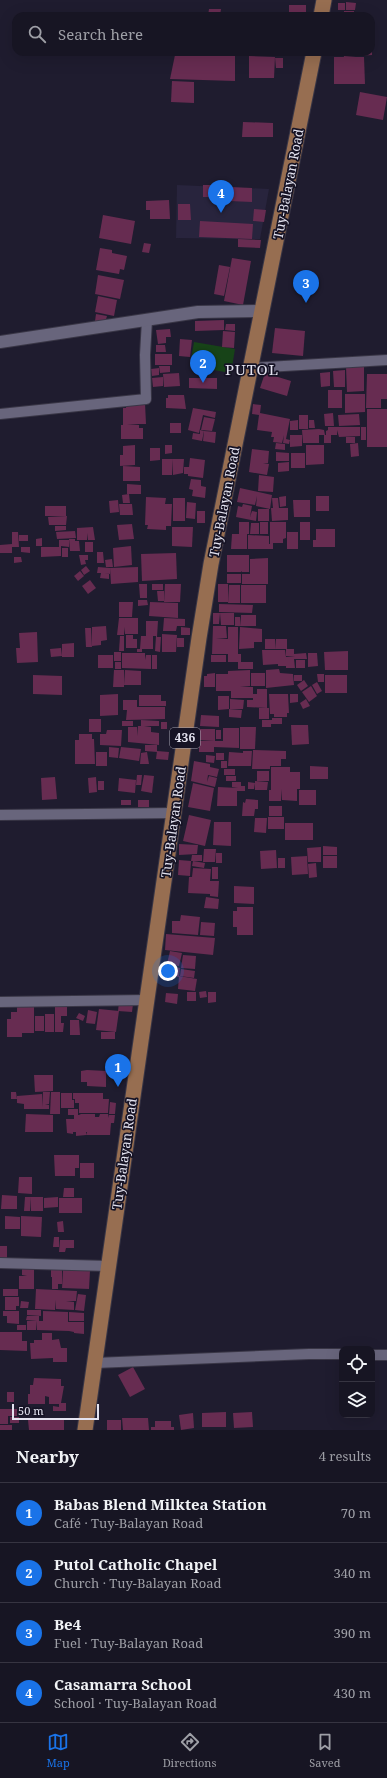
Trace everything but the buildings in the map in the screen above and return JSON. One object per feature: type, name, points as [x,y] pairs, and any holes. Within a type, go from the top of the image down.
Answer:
[{"type":"main road","points":[[322,12],[324,0]]},
{"type":"main road","name":"Tuy-Balayan Road","points":[[85,1430],[211,564],[250,368],[263,312],[313,56]]},
{"type":"street","points":[[0,342],[198,312],[263,312]]},
{"type":"street","points":[[0,414],[146,399],[147,320]]},
{"type":"street","points":[[250,368],[387,360]]},
{"type":"street","points":[[0,815],[174,813]]},
{"type":"street","points":[[0,1002],[147,1000]]},
{"type":"street","points":[[0,1264],[108,1266]]},
{"type":"street","points":[[95,1363],[339,1354]]},
{"type":"street","points":[[375,1355],[387,1355]]},
{"type":"shaded area","points":[[177,185],[269,189],[260,239],[176,238]]},
{"type":"green space","points":[[194,342],[235,349],[231,373],[190,366]]},
{"type":"place","name":"Casamarra School","points":[[221,213]]},
{"type":"place","name":"Be4","points":[[306,303]]},
{"type":"place","name":"Putol Catholic Chapel","points":[[203,383]]},
{"type":"place","name":"Babas Blend Milktea Station","points":[[118,1087]]},
{"type":"district","name":"PUTOL","points":[[252,370]]}]
